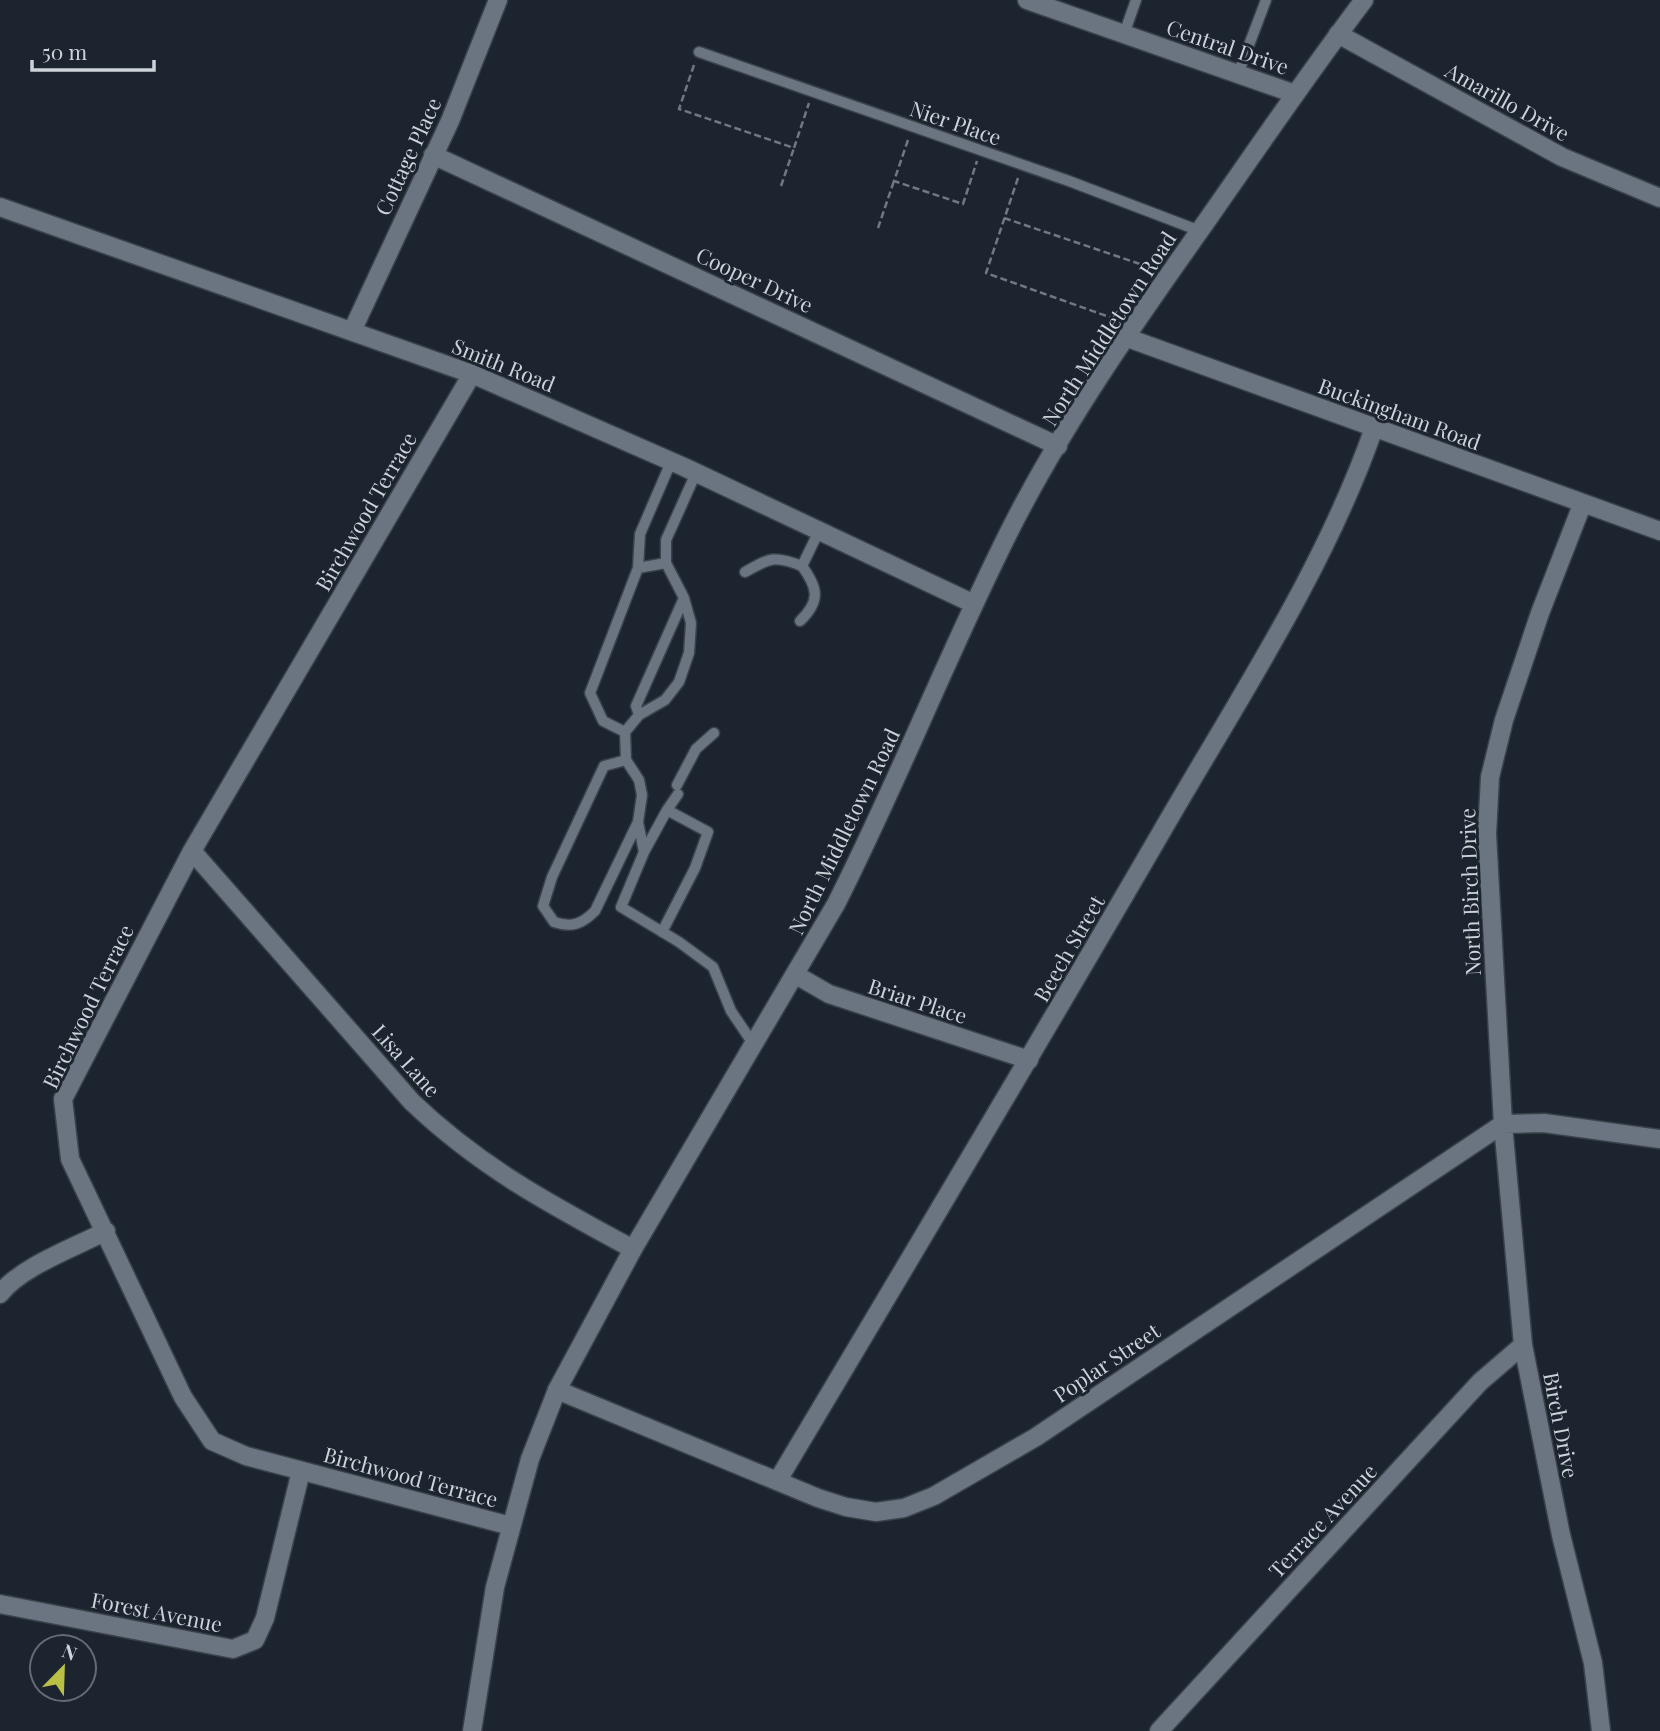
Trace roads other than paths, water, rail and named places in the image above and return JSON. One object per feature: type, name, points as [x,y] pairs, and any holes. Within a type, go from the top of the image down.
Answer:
[{"type":"street","name":"Cottage Place","points":[[353,329],[433,155],[498,0]]},
{"type":"street","name":"Central Drive","points":[[1027,0],[1295,94]]},
{"type":"street","name":"North Middletown Road","points":[[472,1731],[484,1646],[511,1526],[530,1459],[557,1390],[633,1249],[796,975],[870,837],[974,604],[1013,524],[1058,446],[1125,337],[1364,0]]},
{"type":"street","name":"Amarillo Drive","points":[[1338,34],[1562,157],[1660,198]]},
{"type":"street","name":"Cooper Drive","points":[[433,155],[1058,446]]},
{"type":"street","name":"Smith Road","points":[[0,207],[353,329],[472,374],[696,473],[974,604]]},
{"type":"street","name":"Buckingham Road","points":[[1125,337],[1582,505],[1660,531]]},
{"type":"street","name":"Birchwood Terrace","points":[[472,374],[192,851],[63,1099],[71,1159],[183,1397],[212,1441],[246,1456],[511,1526]]},
{"type":"street","name":"Beech Street","points":[[778,1480],[1029,1060],[1316,565],[1338,520],[1374,428]]},
{"type":"street","name":"North Birch Drive","points":[[1503,1124],[1487,834],[1490,777],[1504,720],[1532,636],[1582,505]]},
{"type":"street","name":"Lisa Lane","points":[[192,851],[412,1102],[452,1140],[499,1174],[633,1249]]},
{"type":"street","name":"Briar Place","points":[[796,975],[829,994],[1029,1060]]},
{"type":"street","points":[[1503,1124],[1556,1124],[1660,1139]]},
{"type":"street","name":"Birch Drive","points":[[1503,1124],[1523,1345],[1561,1535],[1593,1663],[1601,1731]]},
{"type":"street","name":"Poplar Street","points":[[557,1390],[846,1507],[876,1512],[904,1508],[934,1496],[1036,1437],[1503,1124]]},
{"type":"street","points":[[0,1294],[7,1285],[30,1271],[106,1231]]},
{"type":"street","name":"Terrace Avenue","points":[[1159,1731],[1480,1382],[1523,1345]]},
{"type":"street","name":"Forest Avenue","points":[[0,1604],[233,1649],[255,1640],[265,1618],[301,1471]]},
{"type":"lane","points":[[1124,34],[1136,0]]},
{"type":"lane","points":[[1238,74],[1266,0]]},
{"type":"lane","name":"Nier Place","points":[[699,52],[1022,165],[1199,231]]},
{"type":"lane","points":[[625,732],[603,722],[590,694],[638,568],[640,534],[671,462]]},
{"type":"lane","points":[[626,760],[604,766],[552,877],[543,906],[554,922],[574,925],[584,922],[595,911],[638,822],[642,795],[639,780],[626,760],[625,732],[639,715],[666,700],[679,682],[689,653],[691,623],[684,598],[666,563],[666,540],[696,473]]},
{"type":"lane","points":[[802,566],[819,531]]},
{"type":"lane","points":[[745,572],[771,558],[782,558],[802,566],[814,583],[817,599],[811,611],[800,621]]},
{"type":"lane","points":[[638,568],[666,563]]},
{"type":"lane","points":[[639,715],[636,706],[684,598]]},
{"type":"lane","points":[[714,733],[696,749],[644,852],[621,908],[713,967],[731,1011],[754,1045]]},
{"type":"lane","points":[[662,932],[695,868],[708,832],[667,810]]},
{"type":"lane","points":[[638,822],[644,852]]}]
